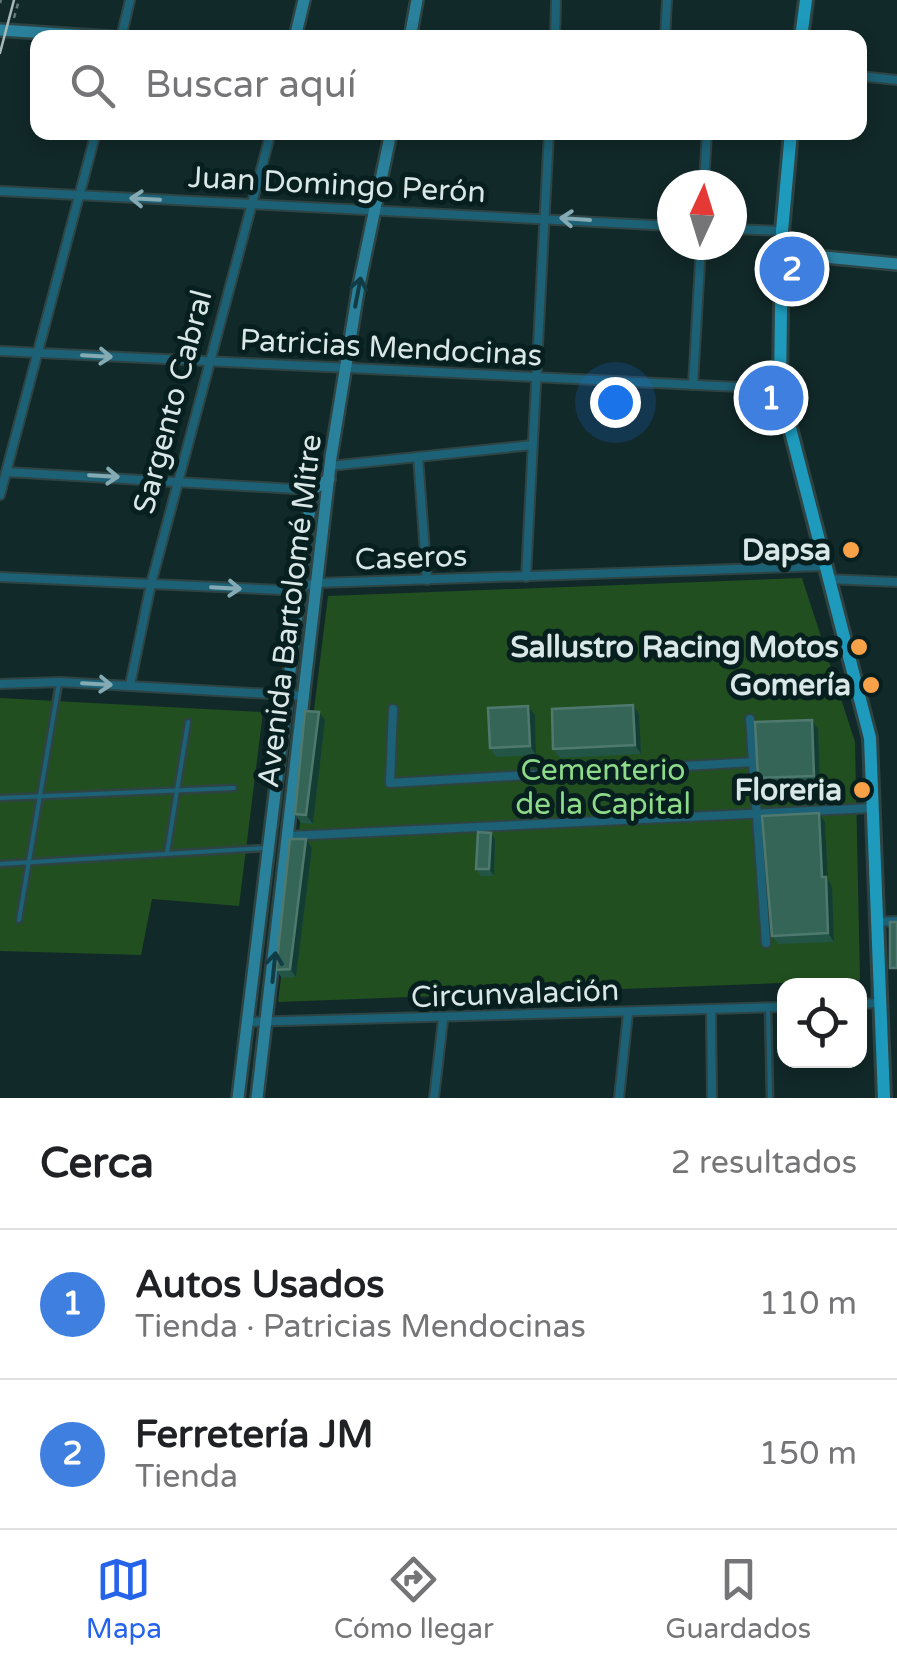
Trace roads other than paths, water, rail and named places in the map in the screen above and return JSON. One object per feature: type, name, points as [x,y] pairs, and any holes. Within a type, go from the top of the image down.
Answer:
[{"type":"main road","points":[[802,30],[806,0]]},
{"type":"main road","points":[[790,140],[782,231],[780,389],[870,738],[884,1098]]},
{"type":"street","points":[[123,30],[130,0]]},
{"type":"street","points":[[297,30],[304,0]]},
{"type":"street","points":[[411,30],[417,0]]},
{"type":"street","points":[[555,30],[556,0]]},
{"type":"street","points":[[665,30],[667,0]]},
{"type":"street","points":[[5,31],[30,33]]},
{"type":"street","points":[[867,77],[897,80]]},
{"type":"street","points":[[0,495],[94,140]]},
{"type":"street","name":"Sargento Cabral","points":[[130,685],[150,584],[269,140]]},
{"type":"street","name":"Avenida Bartolomé Mitre","points":[[257,1098],[344,368],[390,140]]},
{"type":"street","points":[[526,577],[549,140]]},
{"type":"street","points":[[705,170],[707,140]]},
{"type":"street","name":"Juan Domingo Perón","points":[[0,191],[657,225]]},
{"type":"street","points":[[747,230],[782,231]]},
{"type":"street","points":[[783,253],[897,264]]},
{"type":"street","points":[[693,385],[699,260]]},
{"type":"street","name":"Patricias Mendocinas","points":[[0,352],[780,389]]},
{"type":"street","points":[[6,472],[312,490],[330,472],[418,457],[533,445]]},
{"type":"street","points":[[418,457],[427,580]]},
{"type":"street","name":"Avenida Bartolomé Mitre","points":[[238,1098],[312,490]]},
{"type":"street","name":"Caseros","points":[[0,578],[301,588],[318,583],[526,577],[826,573],[897,582]]},
{"type":"street","points":[[0,684],[60,682],[307,696]]},
{"type":"street","points":[[393,709],[390,783],[754,762]]},
{"type":"street","points":[[750,719],[766,943]]},
{"type":"street","points":[[288,836],[874,808]]},
{"type":"street","points":[[877,922],[897,921]]},
{"type":"street","points":[[867,1003],[880,1002]]},
{"type":"street","name":"Circunvalación","points":[[247,1022],[443,1020],[777,1008]]},
{"type":"street","points":[[711,1011],[712,1098]]},
{"type":"street","points":[[619,1098],[628,1013]]},
{"type":"street","points":[[434,1098],[443,1020]]},
{"type":"lane","points":[[19,920],[60,682]]},
{"type":"lane","points":[[167,853],[188,722]]},
{"type":"lane","points":[[0,798],[234,788]]},
{"type":"lane","points":[[0,864],[268,848]]},
{"type":"lane","points":[[768,1008],[770,1098]]},
{"type":"tram line","points":[[0,53],[14,0]]},
{"type":"place","name":"Ferretería JM","points":[[792,269]]},
{"type":"place","name":"Autos Usados","points":[[771,398]]},
{"type":"place","name":"Dapsa","points":[[851,550]]},
{"type":"place","name":"Sallustro Racing Motos","points":[[859,647]]},
{"type":"place","name":"Gomería","points":[[871,685]]},
{"type":"place","name":"Floreria","points":[[862,790]]},
{"type":"park label","name":"Cementerio de la Capital","points":[[603,787]]}]
